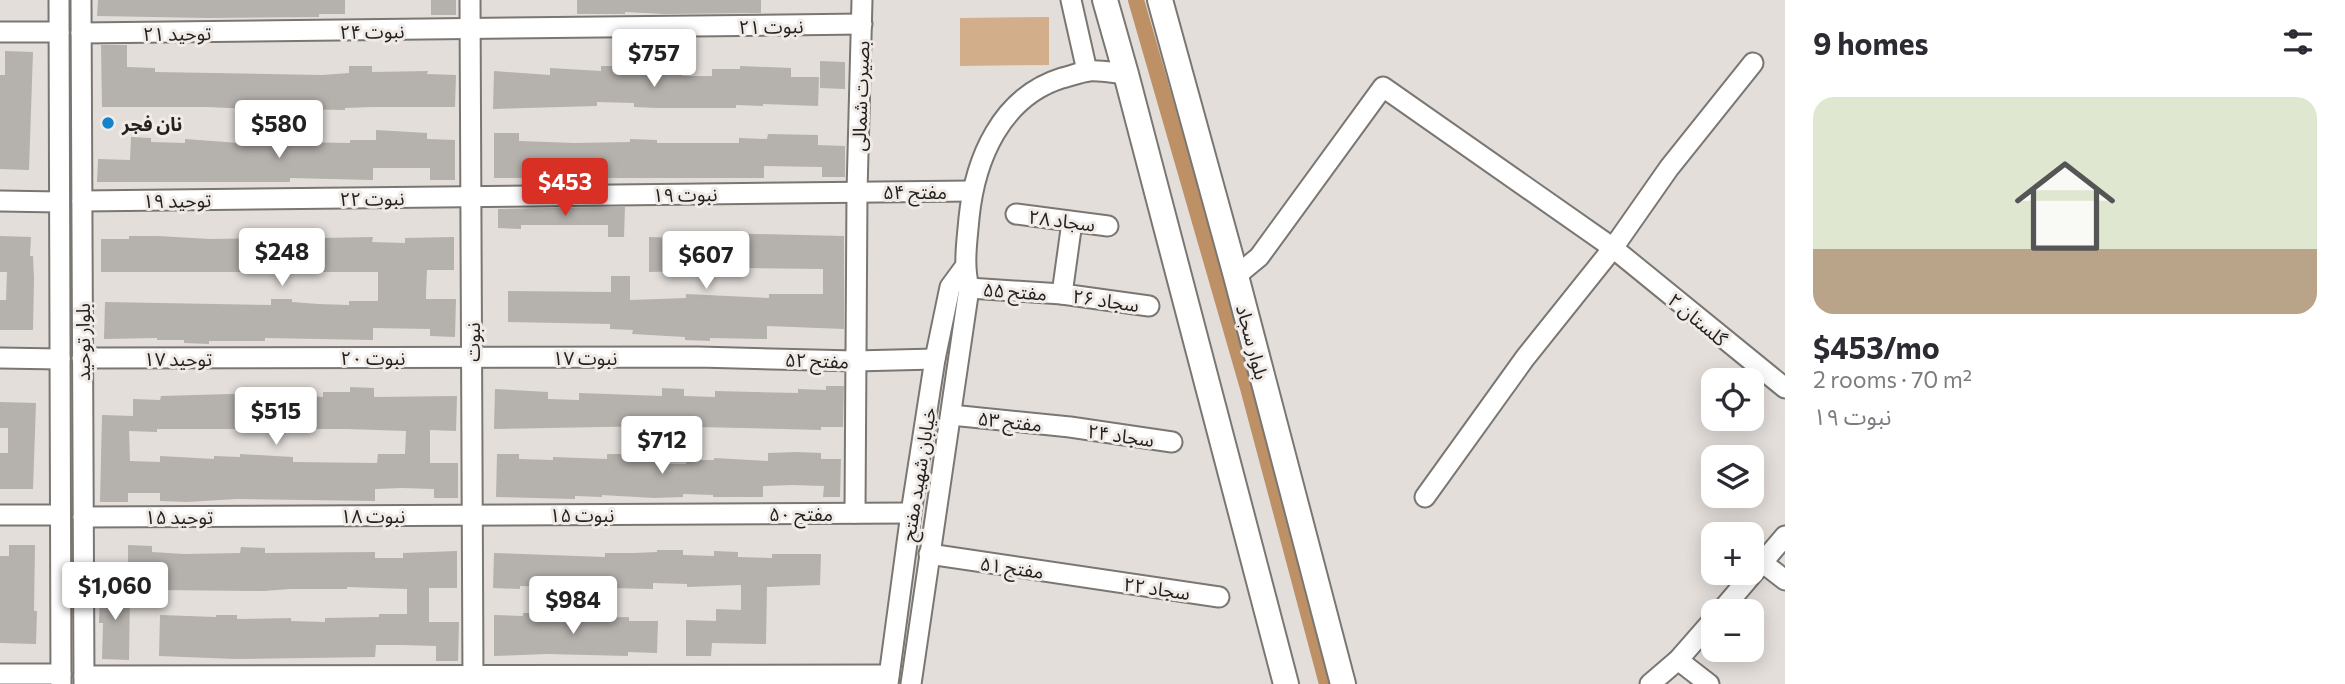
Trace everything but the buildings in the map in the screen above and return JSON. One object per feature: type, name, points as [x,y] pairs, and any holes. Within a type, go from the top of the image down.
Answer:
[{"type":"main road","points":[[1105,0],[1286,684]]},
{"type":"main road","name":"بلوار سجاد","points":[[1160,0],[1343,684]]},
{"type":"street","name":"بلوار توحید","points":[[59,0],[61,679]]},
{"type":"street","name":"بلوار توحید","points":[[80,0],[84,680]]},
{"type":"street","name":"نبوت","points":[[470,0],[473,680]]},
{"type":"street","name":"بصیرت شمالی","points":[[855,513],[862,0]]},
{"type":"street","points":[[1071,0],[1087,71]]},
{"type":"street","name":"نبوت ۲۱","points":[[470,30],[862,24]]},
{"type":"street","name":"نبوت ۲۴","points":[[273,32],[470,30]]},
{"type":"street","points":[[0,32],[59,32]]},
{"type":"street","name":"توحید ۲۱","points":[[81,33],[273,32]]},
{"type":"street","points":[[1425,498],[1525,358],[1613,248],[1669,168],[1753,63]]},
{"type":"street","name":"خیابان شهید مفتح","points":[[911,684],[951,415],[966,278],[972,191],[981,158],[1015,106],[1046,85],[1087,71],[1126,74]]},
{"type":"street","name":"گلستان ۲","points":[[1236,276],[1259,257],[1383,87],[1613,248],[1785,388]]},
{"type":"street","name":"مفتح ۵۴","points":[[858,192],[972,191]]},
{"type":"street","name":"نبوت ۱۹","points":[[471,196],[858,192]]},
{"type":"street","name":"نبوت ۲۲","points":[[273,199],[471,196]]},
{"type":"street","name":"توحید ۱۹","points":[[82,201],[273,199]]},
{"type":"street","points":[[0,201],[60,202]]},
{"type":"street","name":"سجاد ۲۸","points":[[1016,214],[1108,226]]},
{"type":"street","points":[[1062,294],[1072,222]]},
{"type":"street","name":"خیابان شهید مفتح","points":[[888,679],[935,359],[950,287],[966,278]]},
{"type":"street","name":"مفتح ۵۵","points":[[966,278],[1062,294]]},
{"type":"street","name":"سجاد ۲۶","points":[[1062,294],[1149,306]]},
{"type":"street","name":"نبوت ۱۷","points":[[471,357],[698,357]]},
{"type":"street","name":"نبوت ۲۰","points":[[274,358],[471,357]]},
{"type":"street","name":"مفتح ۵۲","points":[[698,357],[855,361],[935,359]]},
{"type":"street","points":[[0,358],[60,359]]},
{"type":"street","name":"توحید ۱۷","points":[[82,358],[274,358]]},
{"type":"street","name":"مفتح ۵۳","points":[[951,415],[1070,428]]},
{"type":"street","name":"سجاد ۲۴","points":[[1070,428],[1172,442]]},
{"type":"street","name":"مفتح ۵۰","points":[[691,514],[911,513]]},
{"type":"street","name":"نبوت ۱۵","points":[[472,515],[691,514]]},
{"type":"street","points":[[0,515],[61,515]]},
{"type":"street","name":"نبوت ۱۸","points":[[275,516],[472,515]]},
{"type":"street","name":"توحید ۱۵","points":[[83,517],[275,516]]},
{"type":"street","points":[[1764,562],[1785,536]]},
{"type":"street","name":"مفتح ۵۱","points":[[929,554],[1095,579]]},
{"type":"street","points":[[1764,564],[1785,580]]},
{"type":"street","name":"سجاد ۲۲","points":[[1095,579],[1219,597]]},
{"type":"street","points":[[1732,599],[1744,585]]},
{"type":"street","points":[[1650,684],[1678,660],[1701,634]]},
{"type":"street","points":[[1678,660],[1709,684]]},
{"type":"street","points":[[0,674],[61,679]]},
{"type":"street","points":[[84,680],[275,676],[473,680],[686,675],[888,679]]},
{"type":"shaded area","points":[[1049,17],[1049,65],[960,66],[960,18]]},
{"type":"waterway","points":[[1136,0],[1248,388],[1327,684]]},
{"type":"place","name":"نان فجر","points":[[108,123]]}]
